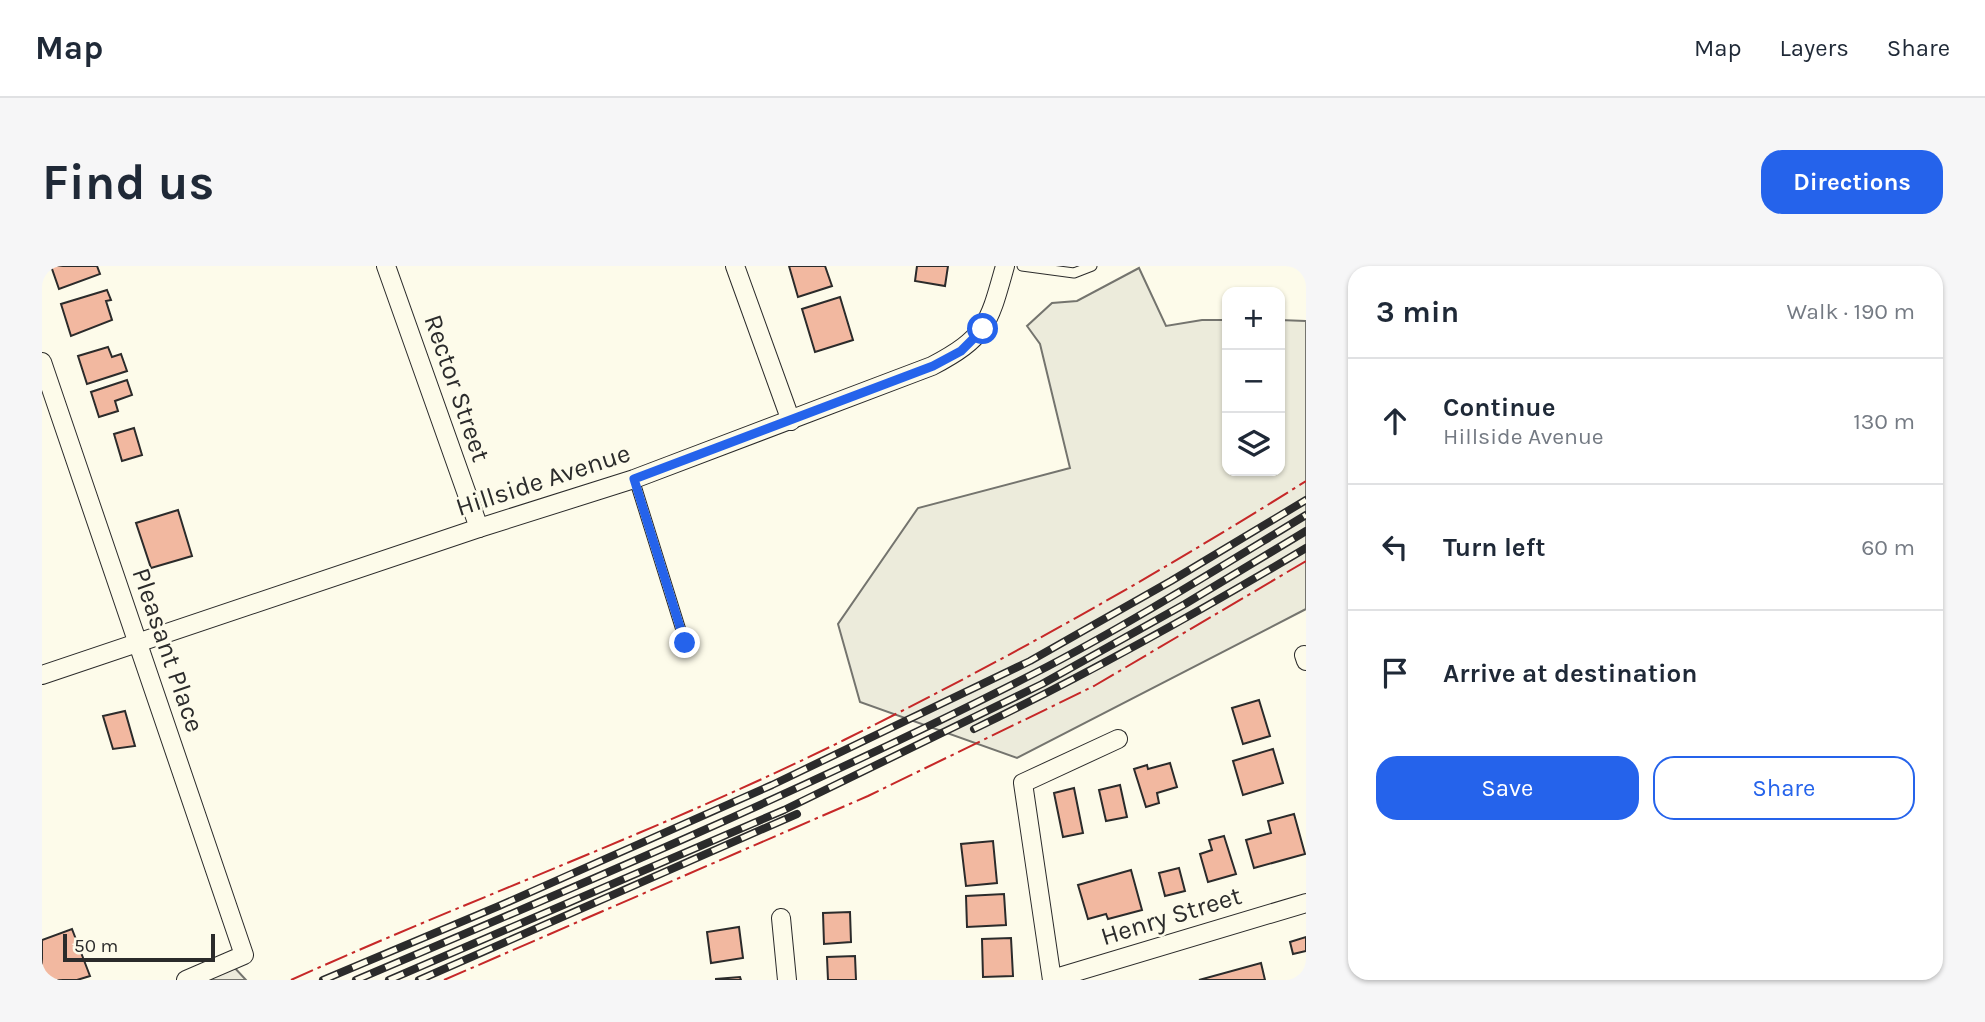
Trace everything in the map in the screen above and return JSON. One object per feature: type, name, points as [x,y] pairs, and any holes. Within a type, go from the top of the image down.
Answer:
[{"type":"street","name":"Rector Street","points":[[386,266],[479,528]]},
{"type":"street","points":[[736,266],[791,421]]},
{"type":"street","name":"Hillside Avenue","points":[[42,676],[479,528],[634,479],[933,366],[961,351],[983,329],[993,307],[1005,266]]},
{"type":"street","name":"Pleasant Place","points":[[42,362],[244,955],[186,980]]},
{"type":"street","points":[[1052,980],[1023,783],[1118,739]]},
{"type":"street","name":"Henry Street","points":[[1052,980],[1306,903]]},
{"type":"street","points":[[780,918],[787,980]]},
{"type":"lane","points":[[1022,266],[1074,273],[1092,266]]},
{"type":"lane","points":[[634,479],[685,643]]},
{"type":"shaded area","points":[[1139,268],[1166,326],[1202,320],[1222,320],[1222,476],[1285,476],[1285,320],[1306,321],[1306,609],[1017,758],[860,702],[838,624],[918,508],[1070,468],[1040,344],[1027,326],[1052,303],[1077,301]]},
{"type":"shaded area","points":[[233,966],[246,980],[200,980]]},
{"type":"building","points":[[51,266],[97,266],[100,274],[59,289]]},
{"type":"building","points":[[789,266],[825,266],[832,286],[798,297]]},
{"type":"building","points":[[917,266],[948,266],[945,286],[915,281]]},
{"type":"building","points":[[107,290],[111,300],[106,301],[112,320],[71,336],[61,304]]},
{"type":"building","points":[[840,297],[853,340],[815,352],[802,309]]},
{"type":"building","points":[[108,347],[112,357],[121,354],[127,371],[87,384],[78,356]]},
{"type":"building","points":[[127,380],[132,395],[115,401],[118,411],[99,417],[91,392]]},
{"type":"building","points":[[134,428],[142,455],[122,461],[114,434]]},
{"type":"building","points":[[178,510],[192,556],[151,568],[136,523]]},
{"type":"building","points":[[1259,700],[1270,736],[1243,744],[1232,708]]},
{"type":"building","points":[[125,711],[135,746],[113,749],[103,716]]},
{"type":"building","points":[[1273,749],[1283,783],[1243,795],[1233,761]]},
{"type":"building","points":[[1170,763],[1177,787],[1157,793],[1159,803],[1146,807],[1134,769],[1147,765],[1148,769]]},
{"type":"building","points":[[1120,785],[1127,817],[1106,821],[1099,790]]},
{"type":"building","points":[[1074,788],[1083,833],[1063,837],[1054,793]]},
{"type":"building","points":[[1294,814],[1305,854],[1254,868],[1246,840],[1271,833],[1268,821]]},
{"type":"building","points":[[1224,836],[1236,874],[1208,882],[1200,854],[1212,850],[1209,840]]},
{"type":"building","points":[[993,841],[997,883],[966,886],[961,844]]},
{"type":"building","points":[[1179,868],[1185,891],[1165,896],[1159,873]]},
{"type":"building","points":[[1131,870],[1142,910],[1108,919],[1106,914],[1088,919],[1078,885]]},
{"type":"building","points":[[1004,894],[1006,925],[967,927],[966,896]]},
{"type":"building","points":[[850,912],[851,942],[824,944],[823,913]]},
{"type":"building","points":[[739,927],[743,958],[711,963],[707,932]]},
{"type":"building","points":[[72,929],[90,976],[77,980],[42,980],[42,940]]},
{"type":"building","points":[[1306,937],[1306,951],[1293,954],[1290,942]]},
{"type":"building","points":[[1011,938],[1013,976],[983,977],[982,939]]},
{"type":"building","points":[[855,956],[856,980],[828,980],[827,957]]},
{"type":"building","points":[[1261,963],[1265,980],[1199,980]]},
{"type":"building","points":[[740,977],[741,980],[716,980],[716,979]]},
{"type":"railway","points":[[323,980],[499,906],[772,785],[1030,661],[1306,500]]},
{"type":"railway","points":[[356,980],[698,832],[952,715],[1104,636],[1306,515]]},
{"type":"railway","points":[[389,980],[784,810],[1042,684],[1185,604],[1306,531]]},
{"type":"railway","points":[[974,729],[1142,642],[1306,548]]},
{"type":"railway","points":[[419,980],[797,814]]},
{"type":"power","points":[[291,980],[708,803],[844,740],[1078,617],[1306,481]]},
{"type":"power","points":[[444,980],[868,796],[1094,686],[1306,561]]},
{"type":"route","points":[[685,643],[634,479],[933,366],[961,351],[983,329]]}]
